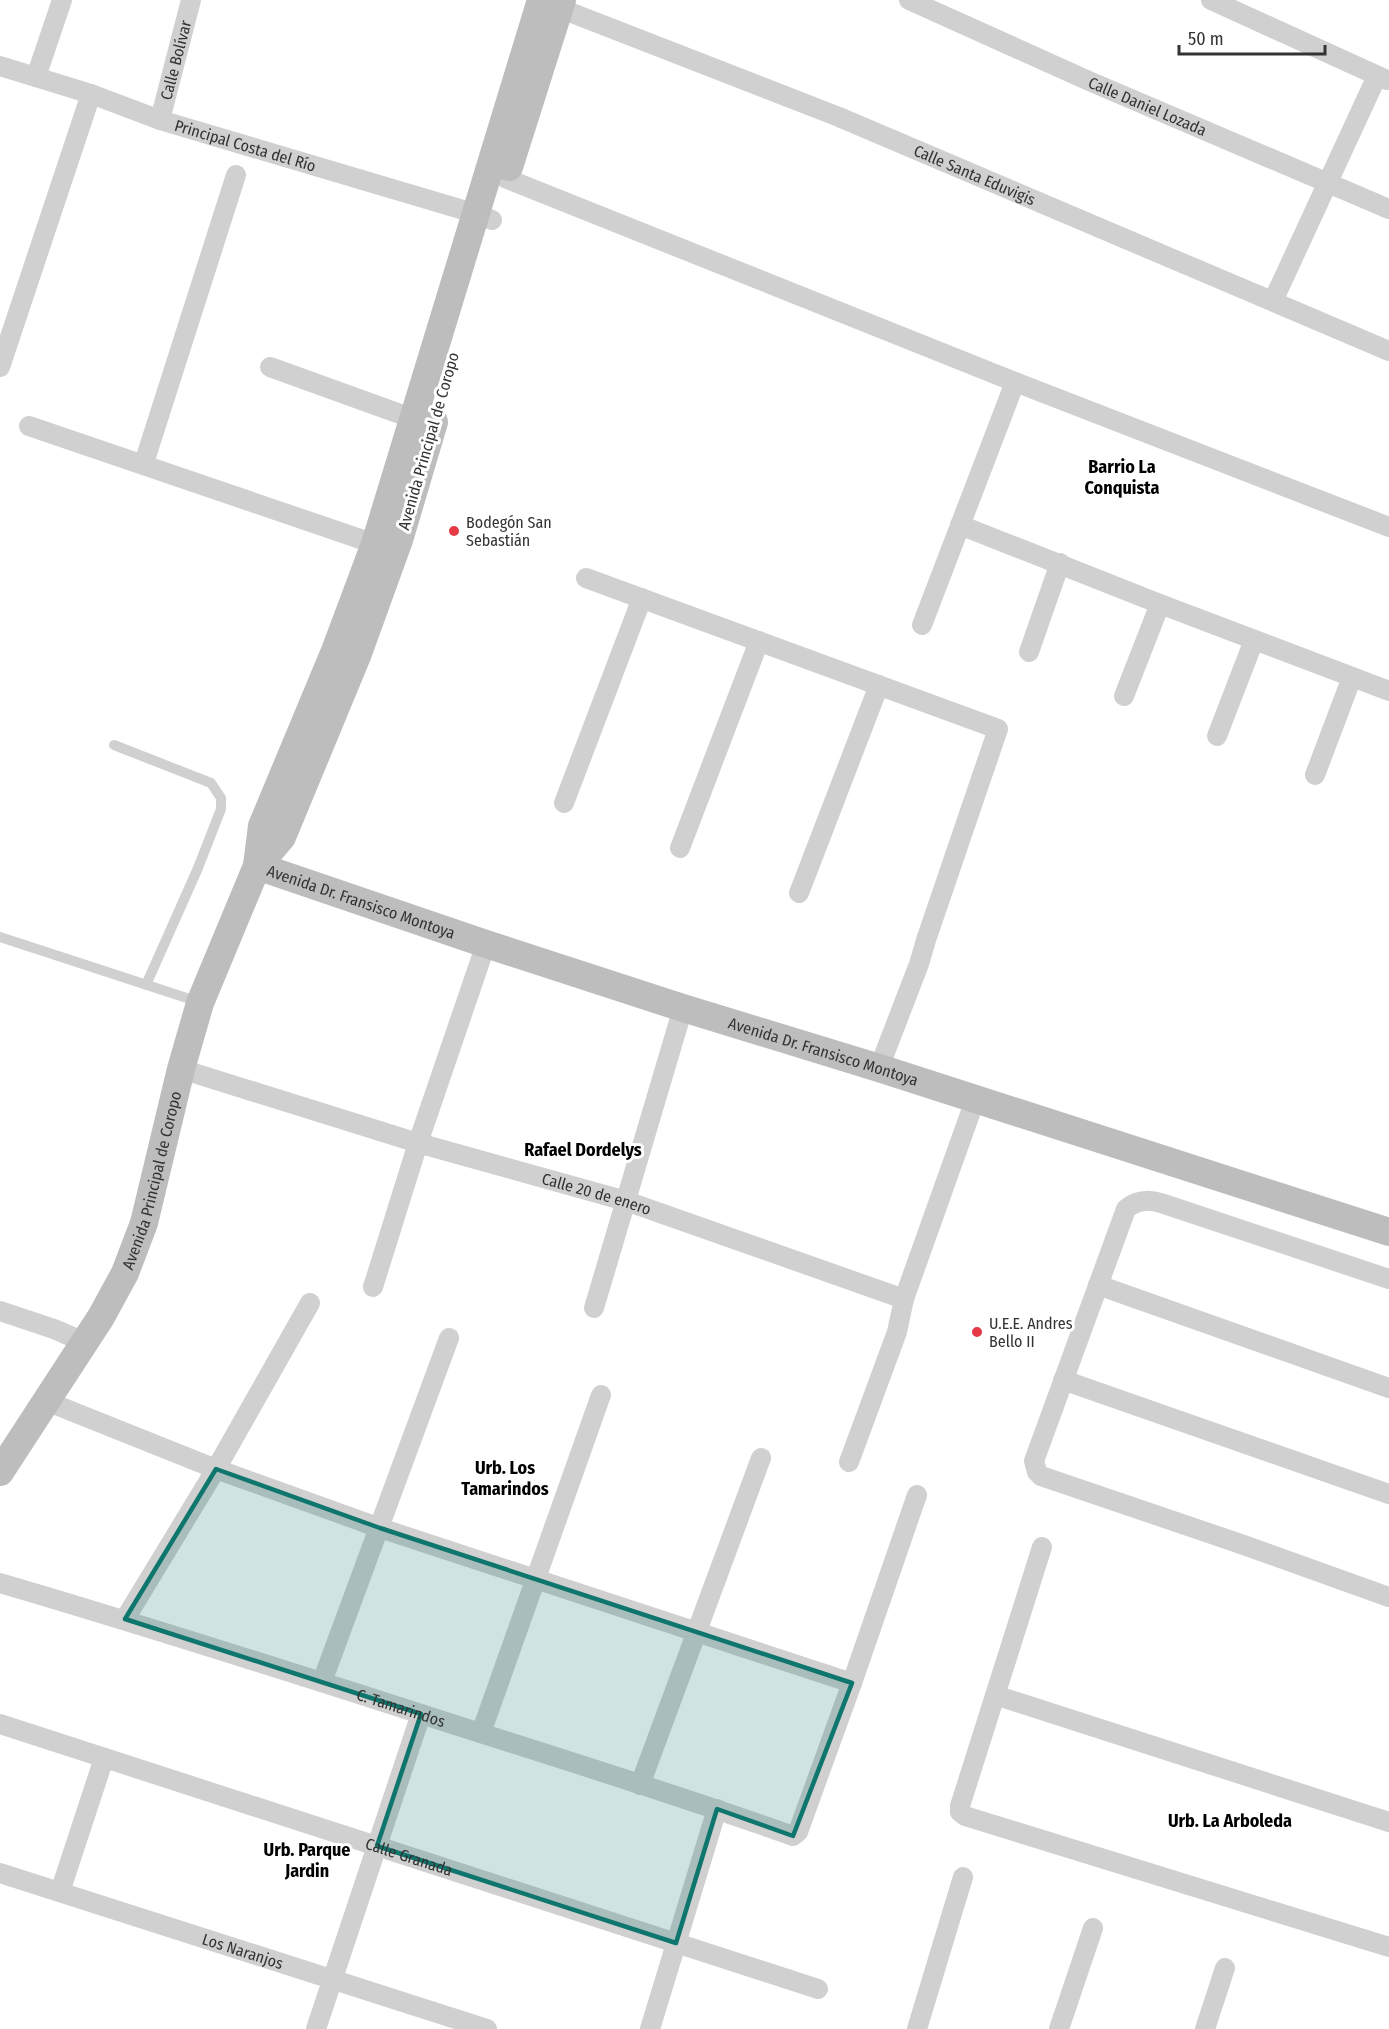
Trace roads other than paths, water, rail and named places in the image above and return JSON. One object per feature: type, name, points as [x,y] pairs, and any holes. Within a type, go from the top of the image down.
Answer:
[{"type":"main road","name":"Avenida Principal de Coropo","points":[[0,1472],[101,1317],[125,1273],[144,1223],[181,1069],[200,1002],[257,866],[262,826],[335,651],[375,544],[414,419],[485,217],[505,178],[548,2]]},
{"type":"main road","name":"Avenida Principal de Coropo","points":[[257,866],[282,837],[357,657],[399,540],[485,217],[509,101],[548,2]]},
{"type":"main road","name":"Avenida Dr. Fransisco Montoya","points":[[257,866],[683,1008],[879,1068],[1389,1232]]},
{"type":"street","points":[[36,77],[62,0]]},
{"type":"street","name":"Calle Bolívar","points":[[160,120],[191,0]]},
{"type":"street","name":"Calle Daniel Lozada","points":[[909,0],[1089,81],[1389,209]]},
{"type":"street","points":[[1211,0],[1383,79],[1328,182],[1273,301]]},
{"type":"street","name":"Calle Santa Eduvigis","points":[[548,2],[839,117],[1389,351]]},
{"type":"street","name":"Principal Costa del Río","points":[[0,66],[91,94],[160,120],[485,217]]},
{"type":"street","points":[[0,367],[91,94]]},
{"type":"street","points":[[144,463],[236,175]]},
{"type":"street","points":[[505,178],[1015,382],[1389,527]]},
{"type":"street","points":[[270,367],[414,419]]},
{"type":"street","points":[[922,626],[1015,382]]},
{"type":"street","points":[[29,426],[144,463],[375,544]]},
{"type":"street","points":[[960,525],[1389,691]]},
{"type":"street","points":[[1029,652],[1060,563]]},
{"type":"street","points":[[586,578],[998,729],[919,964],[879,1068]]},
{"type":"street","points":[[564,803],[642,598]]},
{"type":"street","points":[[1124,696],[1160,604]]},
{"type":"street","points":[[1216,736],[1254,640]]},
{"type":"street","points":[[680,848],[759,641]]},
{"type":"street","points":[[1315,775],[1352,676]]},
{"type":"street","points":[[799,893],[879,685]]},
{"type":"street","points":[[373,1287],[418,1143],[486,944]]},
{"type":"street","points":[[594,1308],[683,1008]]},
{"type":"street","name":"Calle 20 de enero","points":[[181,1069],[418,1143],[626,1201],[904,1299]]},
{"type":"street","points":[[849,1462],[897,1332],[904,1299],[975,1100]]},
{"type":"street","points":[[1389,1279],[1150,1200],[1137,1202],[1126,1209],[1035,1455],[1035,1467],[1041,1476],[1389,1597]]},
{"type":"street","points":[[1098,1285],[1389,1388]]},
{"type":"street","points":[[125,1619],[216,1469],[310,1303]]},
{"type":"street","points":[[0,1311],[54,1329],[84,1342]]},
{"type":"street","points":[[322,1682],[449,1338]]},
{"type":"street","points":[[1063,1380],[1389,1494]]},
{"type":"street","points":[[481,1733],[601,1395]]},
{"type":"street","points":[[46,1401],[216,1469],[380,1528],[852,1683],[917,1495]]},
{"type":"street","points":[[640,1785],[762,1458]]},
{"type":"street","points":[[1042,1547],[960,1812],[965,1816],[1389,1947]]},
{"type":"street","name":"C. Tamarindos","points":[[0,1583],[125,1619],[717,1809],[793,1836],[798,1832],[852,1683]]},
{"type":"street","points":[[995,1695],[1389,1822]]},
{"type":"street","points":[[316,2029],[421,1714]]},
{"type":"street","name":"Calle Granada","points":[[0,1724],[818,1989]]},
{"type":"street","points":[[60,1892],[104,1758]]},
{"type":"street","points":[[650,2029],[717,1809]]},
{"type":"street","name":"Los Naranjos","points":[[0,1873],[487,2029]]},
{"type":"street","points":[[917,2029],[963,1876]]},
{"type":"street","points":[[1059,2029],[1093,1928]]},
{"type":"street","points":[[1205,2029],[1226,1968]]},
{"type":"lane","points":[[114,745],[211,783],[221,798],[221,809],[202,858],[146,985]]},
{"type":"lane","points":[[0,937],[200,1002]]},
{"type":"place","name":"Bodegón San Sebastián","points":[[454,531]]},
{"type":"place","name":"U.E.E. Andres Bello II","points":[[977,1332]]},
{"type":"district","name":"Barrio La Conquista","points":[[1122,477]]},
{"type":"district","name":"Rafael Dordelys","points":[[583,1150]]},
{"type":"district","name":"Urb. Los Tamarindos","points":[[505,1478]]},
{"type":"district","name":"Urb. La Arboleda","points":[[1230,1821]]},
{"type":"district","name":"Urb. Parque Jardin","points":[[307,1860]]}]
